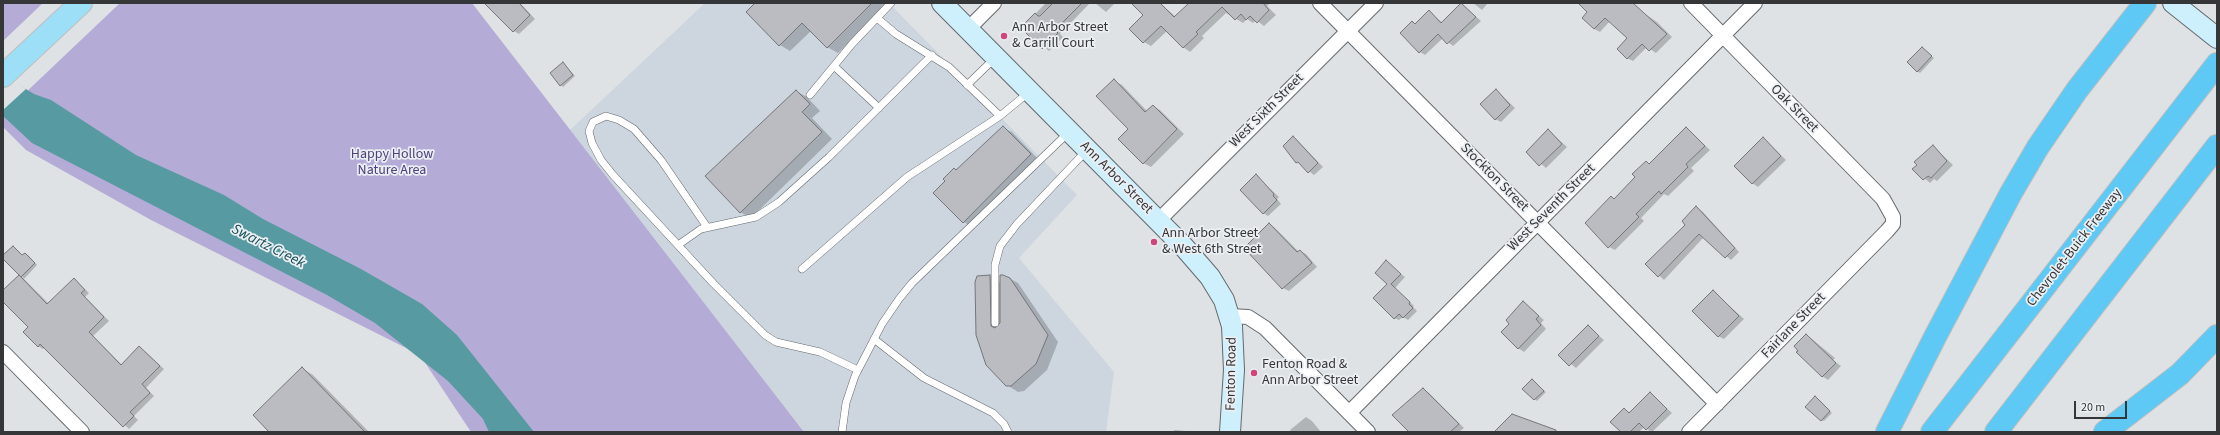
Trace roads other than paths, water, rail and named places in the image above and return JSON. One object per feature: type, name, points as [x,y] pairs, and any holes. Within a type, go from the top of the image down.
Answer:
[{"type":"highway","points":[[1888,432],[2004,206],[2038,147],[2077,90],[2145,3]]},
{"type":"highway","name":"Chevrolet-Buick Freeway","points":[[1932,432],[2217,64]]},
{"type":"highway","points":[[1996,432],[2217,146]]},
{"type":"highway","points":[[2105,432],[2180,374],[2217,336]]},
{"type":"main road","points":[[6,73],[81,3]]},
{"type":"street","name":"Ann Arbor Street","points":[[942,3],[1158,220],[1208,274],[1224,300],[1230,316]]},
{"type":"street","points":[[968,29],[994,3]]},
{"type":"street","name":"Stockton Street","points":[[1320,3],[1717,404]]},
{"type":"street","name":"West Sixth Street","points":[[1158,220],[1376,3]]},
{"type":"street","name":"Oak Street","points":[[1691,3],[1883,199],[1894,217]]},
{"type":"street","name":"West Seventh Street","points":[[1349,413],[1755,3]]},
{"type":"street","points":[[2173,3],[2217,38]]},
{"type":"street","name":"Fairlane Street","points":[[1689,432],[1887,232],[1893,224],[1894,217]]},
{"type":"street","points":[[1230,316],[1248,317],[1259,323],[1368,432]]},
{"type":"street","name":"Fenton Road","points":[[1230,316],[1234,357],[1230,432]]},
{"type":"street","points":[[3,352],[82,432]]},
{"type":"lane","points":[[810,95],[891,3]]},
{"type":"lane","points":[[877,18],[896,34],[932,55],[1000,116]]},
{"type":"lane","points":[[678,245],[695,232],[707,227],[745,220],[764,212],[829,157],[932,55]]},
{"type":"lane","points":[[967,85],[996,57]]},
{"type":"lane","points":[[834,66],[879,108]]},
{"type":"lane","points":[[802,269],[907,177],[1000,116],[1030,91]]},
{"type":"lane","points":[[707,227],[672,175],[643,138],[619,120],[606,116],[597,119],[590,126],[589,131],[592,143],[601,160],[749,320],[770,339],[786,345],[820,352],[858,370]]},
{"type":"lane","points":[[842,432],[846,403],[858,370],[886,318],[912,284],[1069,131]]},
{"type":"lane","points":[[995,323],[995,265],[1000,246],[1017,224],[1087,149]]},
{"type":"lane","points":[[874,339],[924,378],[993,413],[1004,424],[1008,432]]},
{"type":"water","name":"Swartz Creek","points":[[3,75],[34,94],[51,100],[136,155],[224,195],[263,219],[361,269],[422,304],[457,335],[534,432],[489,432],[483,419],[448,381],[375,323],[327,295],[32,143],[3,116]]},
{"type":"place","name":"Ann Arbor Street & Carrill Court","points":[[1004,36]]},
{"type":"place","name":"Ann Arbor Street & West 6th Street","points":[[1154,242]]},
{"type":"place","name":"Fenton Road & Ann Arbor Street","points":[[1254,373]]},
{"type":"park label","name":"Happy Hollow Nature Area","points":[[392,164]]}]
